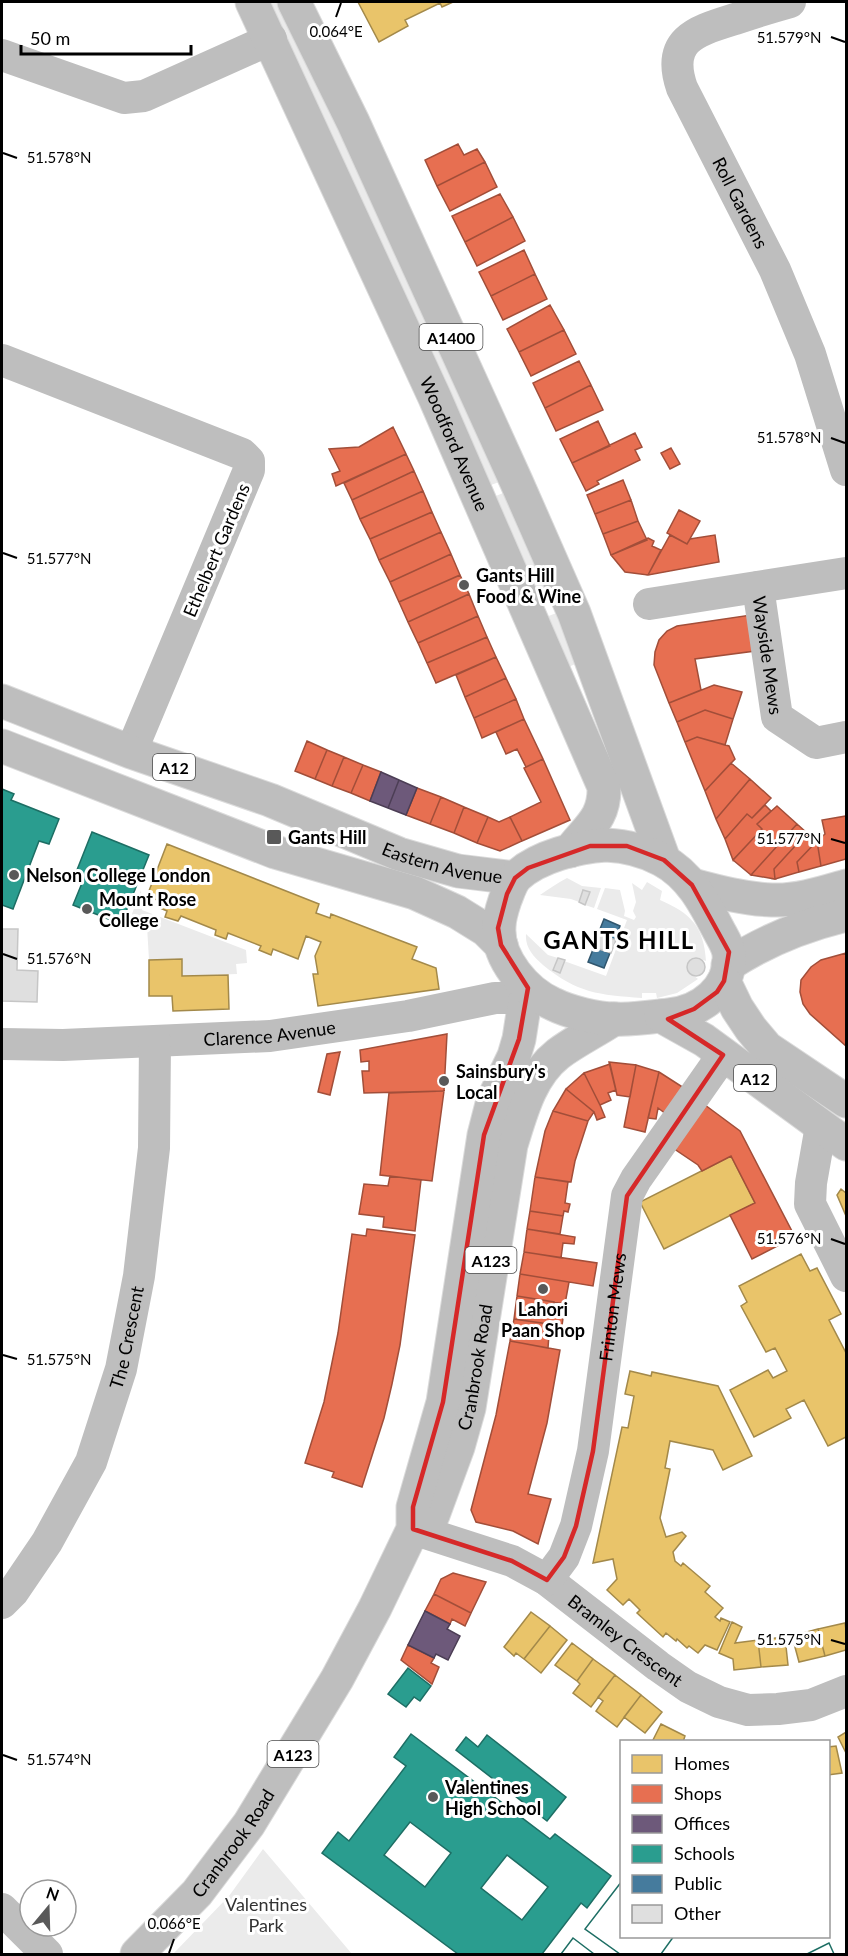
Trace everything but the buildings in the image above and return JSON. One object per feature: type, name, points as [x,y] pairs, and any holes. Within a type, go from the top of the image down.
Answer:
[{"type":"main road","name":"Woodford Avenue","points":[[252,2],[435,398],[604,787],[601,813],[592,827],[579,838],[570,851]]},
{"type":"main road","name":"A1400","points":[[294,2],[358,132],[574,613],[664,860]]},
{"type":"main road","name":"Eastern Avenue","points":[[2,701],[131,752],[270,800],[399,854],[458,871],[515,878]]},
{"type":"main road","name":"Eastern Avenue","points":[[2,746],[275,852],[415,894],[457,912],[486,930],[501,945]]},
{"type":"main road","name":"A12","points":[[515,878],[544,860],[590,846],[627,846],[664,860],[692,885],[723,938],[729,952],[726,973],[737,1008],[751,1029],[767,1048],[846,1101]]},
{"type":"main road","points":[[501,945],[498,928],[501,911],[515,878]]},
{"type":"main road","points":[[692,885],[723,893],[772,900],[809,896],[846,886]]},
{"type":"main road","points":[[661,1016],[680,1014],[707,1001],[717,992],[726,973],[742,956],[814,923],[846,915]]},
{"type":"main road","name":"A12","points":[[501,945],[513,969],[530,994],[553,1005],[576,1012],[614,1019],[661,1016],[691,1032],[834,1135]]},
{"type":"main road","name":"Cranbrook Road","points":[[137,1954],[197,1893],[249,1824],[337,1679],[375,1608],[412,1529],[413,1507],[443,1402],[484,1136],[493,1100],[514,1056],[530,994]]},
{"type":"main road","name":"Cranbrook Road","points":[[412,1529],[433,1515],[458,1447],[469,1408],[511,1145],[522,1111],[541,1071],[557,1055],[614,1019]]},
{"type":"street","name":"Roll Gardens","points":[[790,2],[705,28],[690,36],[682,46],[677,60],[677,73],[682,88],[775,270],[810,354],[846,471]]},
{"type":"street","points":[[2,55],[124,98],[144,96],[271,39]]},
{"type":"street","name":"Ethelbert Gardens","points":[[2,360],[242,454],[249,461],[249,470],[131,752]]},
{"type":"street","points":[[649,604],[846,573]]},
{"type":"street","name":"Wayside Mews","points":[[758,587],[777,717],[816,743],[846,737]]},
{"type":"street","name":"Clarence Avenue","points":[[2,1044],[63,1045],[270,1036],[408,1016],[495,998],[530,994]]},
{"type":"street","name":"The Crescent","points":[[2,1603],[13,1592],[47,1542],[91,1462],[121,1370],[139,1276],[154,1148],[155,1042]]},
{"type":"street","name":"Frinton Mews","points":[[547,1580],[564,1557],[576,1526],[593,1451],[627,1196],[636,1179],[723,1055]]},
{"type":"street","points":[[834,1135],[811,1183],[810,1204],[846,1276]]},
{"type":"street","name":"Bramley Crescent","points":[[412,1529],[512,1560],[547,1580],[688,1687],[719,1702],[748,1710],[778,1709],[811,1705],[846,1691]]},
{"type":"street","points":[[2,1909],[47,1954]]},
{"type":"highlighted area","points":[[590,846],[627,846],[664,860],[692,885],[729,952],[724,981],[717,992],[694,1009],[668,1019],[723,1055],[627,1196],[593,1451],[576,1526],[564,1557],[547,1580],[512,1561],[413,1529],[413,1507],[443,1402],[484,1135],[519,1039],[528,988],[501,945],[498,928],[507,894],[515,878],[528,868]]},
{"type":"green space","points":[[268,2],[286,2],[504,480],[486,487]]},
{"type":"green space","points":[[508,491],[554,594],[536,602],[491,498]]},
{"type":"green space","points":[[559,612],[578,663],[568,667],[546,617]]},
{"type":"green space","points":[[567,878],[582,886],[601,888],[594,908],[585,905],[590,892],[584,890],[579,902],[540,895]]},
{"type":"green space","points":[[647,882],[662,891],[660,900],[680,910],[694,922],[705,949],[706,961],[698,958],[692,959],[687,967],[689,972],[698,979],[677,993],[657,998],[656,993],[642,993],[642,998],[613,996],[589,991],[555,974],[539,962],[530,951],[526,934],[548,955],[558,958],[554,971],[560,973],[564,961],[606,976],[627,920],[597,909],[605,888],[620,890],[624,916],[634,920],[636,917],[633,911],[636,902],[632,883],[642,890]]},
{"type":"green space","points":[[141,890],[142,910],[246,950],[247,963],[236,964],[237,974],[182,976],[181,959],[149,960],[147,926],[127,927]]},
{"type":"green space","name":"Valentines Park","points":[[263,1849],[352,1954],[173,1954],[229,1896]]},
{"type":"place","name":"Gants Hill Food & Wine","points":[[464,585]]},
{"type":"place","name":"Gants Hill","points":[[274,837]]},
{"type":"place","name":"Nelson College London","points":[[14,875]]},
{"type":"place","name":"Mount Rose College","points":[[87,909]]},
{"type":"place","name":"Sainsbury's Local","points":[[444,1081]]},
{"type":"place","name":"Lahori Paan Shop","points":[[543,1289]]},
{"type":"place","name":"Valentines High School","points":[[433,1797]]},
{"type":"district","name":"GANTS HILL","points":[[619,939]]}]
